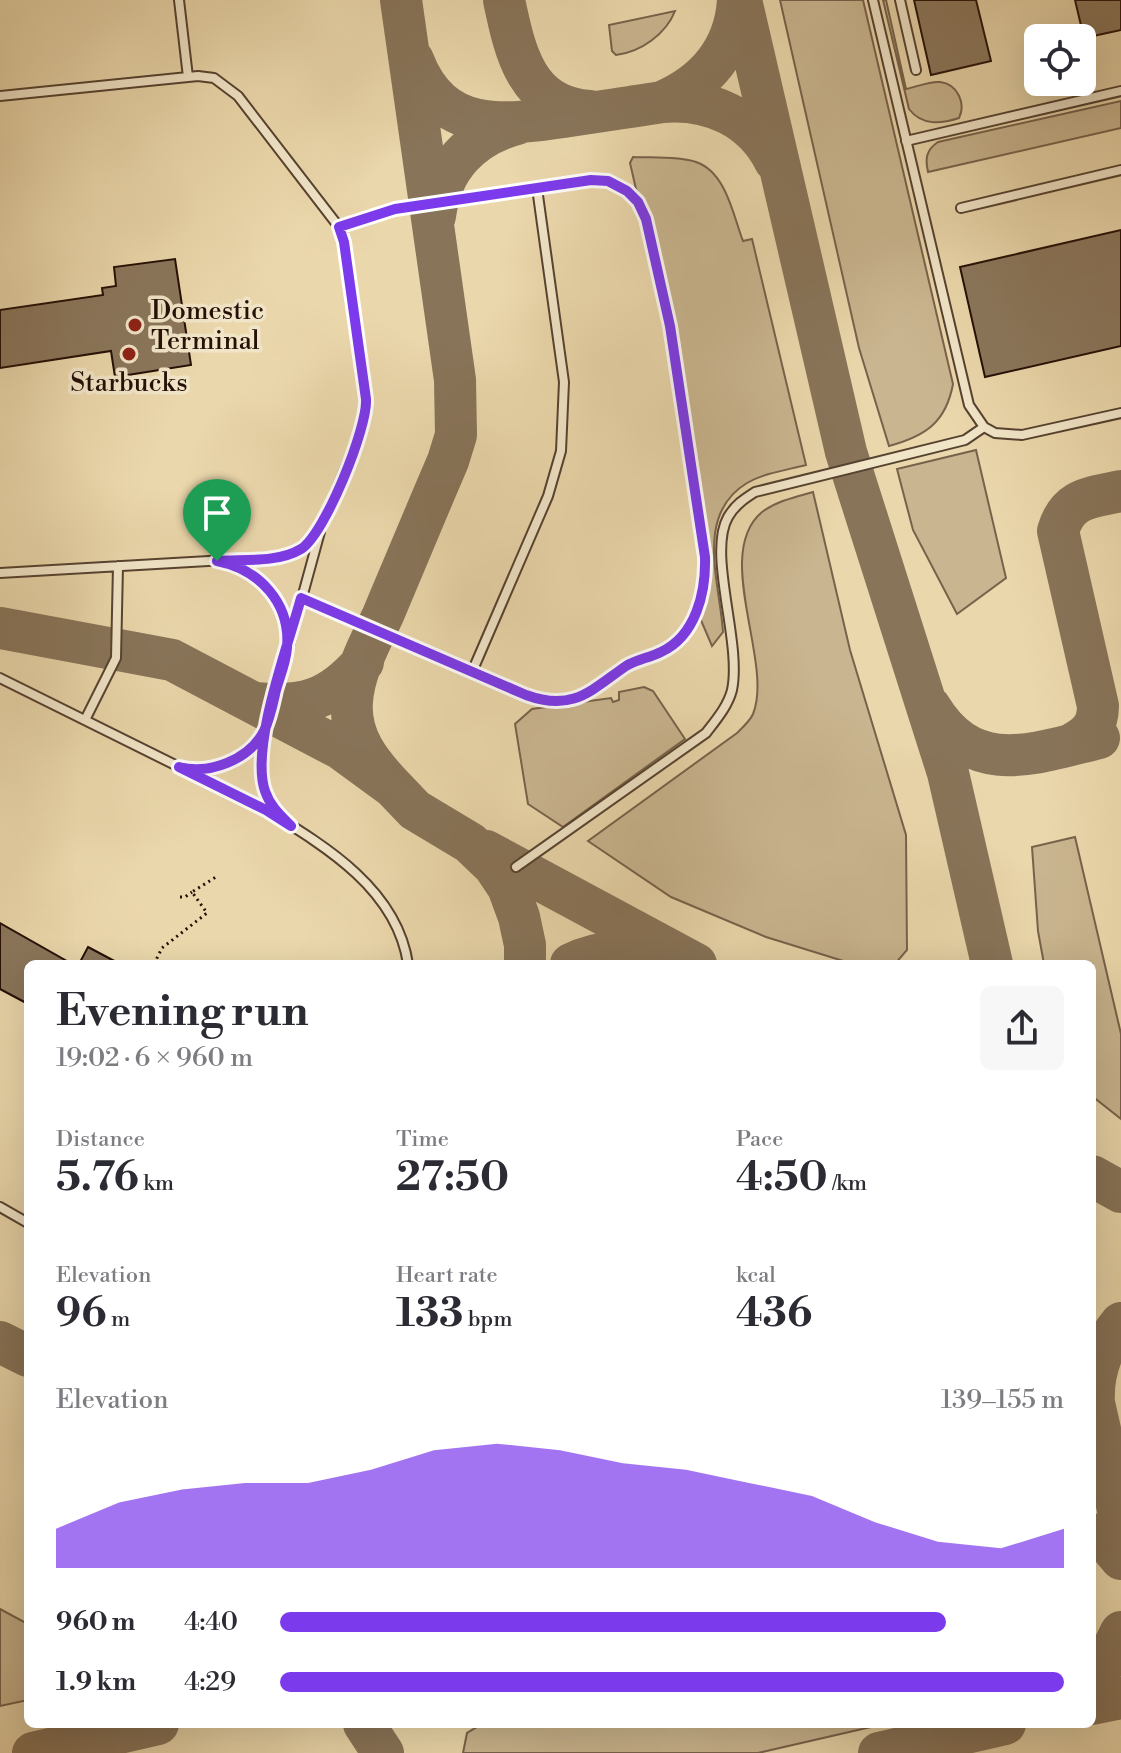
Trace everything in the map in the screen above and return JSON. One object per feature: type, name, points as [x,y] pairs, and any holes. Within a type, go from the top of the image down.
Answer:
[{"type":"lane","points":[[179,0],[188,77]]},
{"type":"lane","points":[[873,0],[969,405],[984,427],[995,433],[1022,435],[1121,413]]},
{"type":"lane","points":[[900,0],[916,70]]},
{"type":"lane","points":[[0,96],[188,77],[214,78],[238,96],[339,227],[344,242],[366,410],[361,431],[324,520],[265,728],[261,759],[263,782],[270,803],[291,826]]},
{"type":"lane","points":[[906,141],[1121,91]]},
{"type":"lane","points":[[961,208],[1121,170]]},
{"type":"lane","points":[[301,598],[536,698],[562,702],[580,698],[635,661],[664,650],[680,637],[695,615],[704,584],[705,557],[670,326],[643,210],[627,191],[608,181],[591,180],[395,209],[339,227]]},
{"type":"lane","points":[[472,672],[548,496],[564,430],[564,382],[537,188]]},
{"type":"lane","points":[[516,867],[706,733],[722,713],[731,694],[735,667],[720,543],[727,520],[738,503],[755,492],[965,440],[984,427]]},
{"type":"lane","points":[[0,573],[289,554],[307,544],[324,520]]},
{"type":"lane","points":[[217,561],[248,571],[269,590],[283,616],[288,638],[287,652]]},
{"type":"lane","points":[[86,718],[116,658],[118,566]]},
{"type":"lane","points":[[0,678],[86,718],[266,810],[291,826],[356,873],[380,898],[397,925],[407,960]]},
{"type":"lane","points":[[179,767],[199,770],[230,761],[256,742],[265,728]]},
{"type":"lane","points":[[0,1207],[24,1221]]},
{"type":"path","points":[[180,897],[185,897],[216,877]]},
{"type":"path","points":[[156,960],[162,948],[207,913],[192,892]]},
{"type":"shaded area","points":[[780,0],[863,0],[953,384],[945,408],[932,426],[889,446],[859,348]]},
{"type":"shaded area","points":[[883,0],[886,0],[906,89],[932,82],[952,86],[961,101],[959,118],[945,122],[926,121],[909,109]]},
{"type":"shaded area","points":[[675,11],[666,27],[643,46],[616,55],[612,51],[609,25]]},
{"type":"shaded area","points":[[1121,101],[1121,128],[928,172],[927,155],[938,142]]},
{"type":"shaded area","points":[[633,157],[689,160],[706,167],[715,175],[732,207],[743,241],[752,239],[806,465],[768,474],[747,483],[731,497],[720,513],[714,551],[723,632],[712,646],[700,618],[709,592],[711,562],[675,331],[649,211],[636,189],[630,163]]},
{"type":"shaded area","points":[[976,450],[1006,578],[957,614],[913,530],[897,469]]},
{"type":"shaded area","points":[[813,492],[850,650],[906,835],[907,950],[898,960],[840,960],[766,937],[671,897],[588,841],[737,733],[752,717],[757,692],[756,667],[742,554],[748,531],[762,512],[786,500]]},
{"type":"shaded area","points":[[644,687],[653,691],[685,739],[563,827],[528,804],[515,724],[532,709],[611,698],[613,702],[619,700],[619,692]]},
{"type":"shaded area","points":[[1075,837],[1121,1034],[1121,1119],[1096,1099],[1096,960],[1043,960],[1032,847]]},
{"type":"shaded area","points":[[0,1609],[24,1622],[24,1701],[0,1706]]},
{"type":"shaded area","points":[[475,1728],[867,1728],[758,1753],[463,1753],[467,1733]]},
{"type":"building","points":[[914,0],[976,0],[991,61],[931,75]]},
{"type":"building","points":[[1075,0],[1121,0],[1121,30],[1096,35],[1096,24],[1081,24]]},
{"type":"building","points":[[1121,230],[1121,346],[985,377],[960,267]]},
{"type":"building","name":"Domestic Terminal","points":[[175,259],[191,365],[115,377],[111,351],[0,368],[0,310],[103,295],[102,288],[116,286],[114,267]]},
{"type":"building","points":[[0,923],[65,960],[24,960],[24,1002],[0,989]]},
{"type":"building","points":[[88,947],[112,960],[81,960]]},
{"type":"taxiway","points":[[393,787],[369,759],[358,738],[352,714],[353,690],[364,656],[448,461],[456,435],[455,380],[401,0]]},
{"type":"taxiway","points":[[504,0],[513,39],[527,74],[551,99],[568,107],[590,111]]},
{"type":"taxiway","points":[[738,0],[731,34],[715,62],[692,85],[662,102],[696,103],[728,114],[755,133],[775,161]]},
{"type":"taxiway","points":[[741,0],[846,452],[948,773],[991,960]]},
{"type":"taxiway","points":[[413,60],[425,85],[441,102],[478,120],[523,122],[662,102]]},
{"type":"taxiway","points":[[435,216],[444,183],[461,156],[486,137],[517,124]]},
{"type":"taxiway","points":[[1072,744],[1091,729],[1098,706],[1058,531],[1074,505],[1121,491]]},
{"type":"taxiway","points":[[0,628],[172,660],[341,749],[393,787],[415,810],[470,843],[494,866],[508,887],[519,917],[525,960]]},
{"type":"taxiway","points":[[254,703],[287,704],[314,699],[339,685],[363,662]]},
{"type":"taxiway","points":[[930,707],[947,729],[965,744],[985,752],[1028,754],[1099,738]]},
{"type":"taxiway","points":[[486,851],[689,960]]},
{"type":"taxiway","points":[[581,960],[631,951],[669,953]]},
{"type":"taxiway","points":[[1096,1178],[1121,1192]]},
{"type":"taxiway","points":[[1096,1377],[1108,1341],[1121,1323]]},
{"type":"taxiway","points":[[0,1342],[24,1354]]},
{"type":"taxiway","points":[[1096,1412],[1121,1523]]},
{"type":"taxiway","points":[[1096,1537],[1121,1559]]},
{"type":"taxiway","points":[[1096,1674],[1121,1632]]},
{"type":"taxiway","points":[[1096,1703],[1121,1698]]},
{"type":"taxiway","points":[[33,1753],[141,1728]]},
{"type":"taxiway","points":[[367,1728],[383,1753]]},
{"type":"taxiway","points":[[879,1753],[988,1728]]},
{"type":"place","name":"Domestic Terminal","points":[[135,325]]},
{"type":"place","name":"Starbucks","points":[[129,354]]},
{"type":"route","points":[[217,561],[248,571],[269,590],[286,626],[287,652],[265,728],[256,742],[239,757],[218,766],[199,770],[179,767],[266,810],[291,826],[270,803],[261,759],[265,728],[287,652],[301,598],[526,695],[555,702],[580,698],[635,661],[659,653],[671,645],[688,627],[701,600],[705,557],[670,326],[646,219],[633,196],[614,183],[591,180],[395,209],[339,227],[344,242],[366,399],[365,421],[324,520],[307,544],[300,550],[278,557],[217,561]]}]
